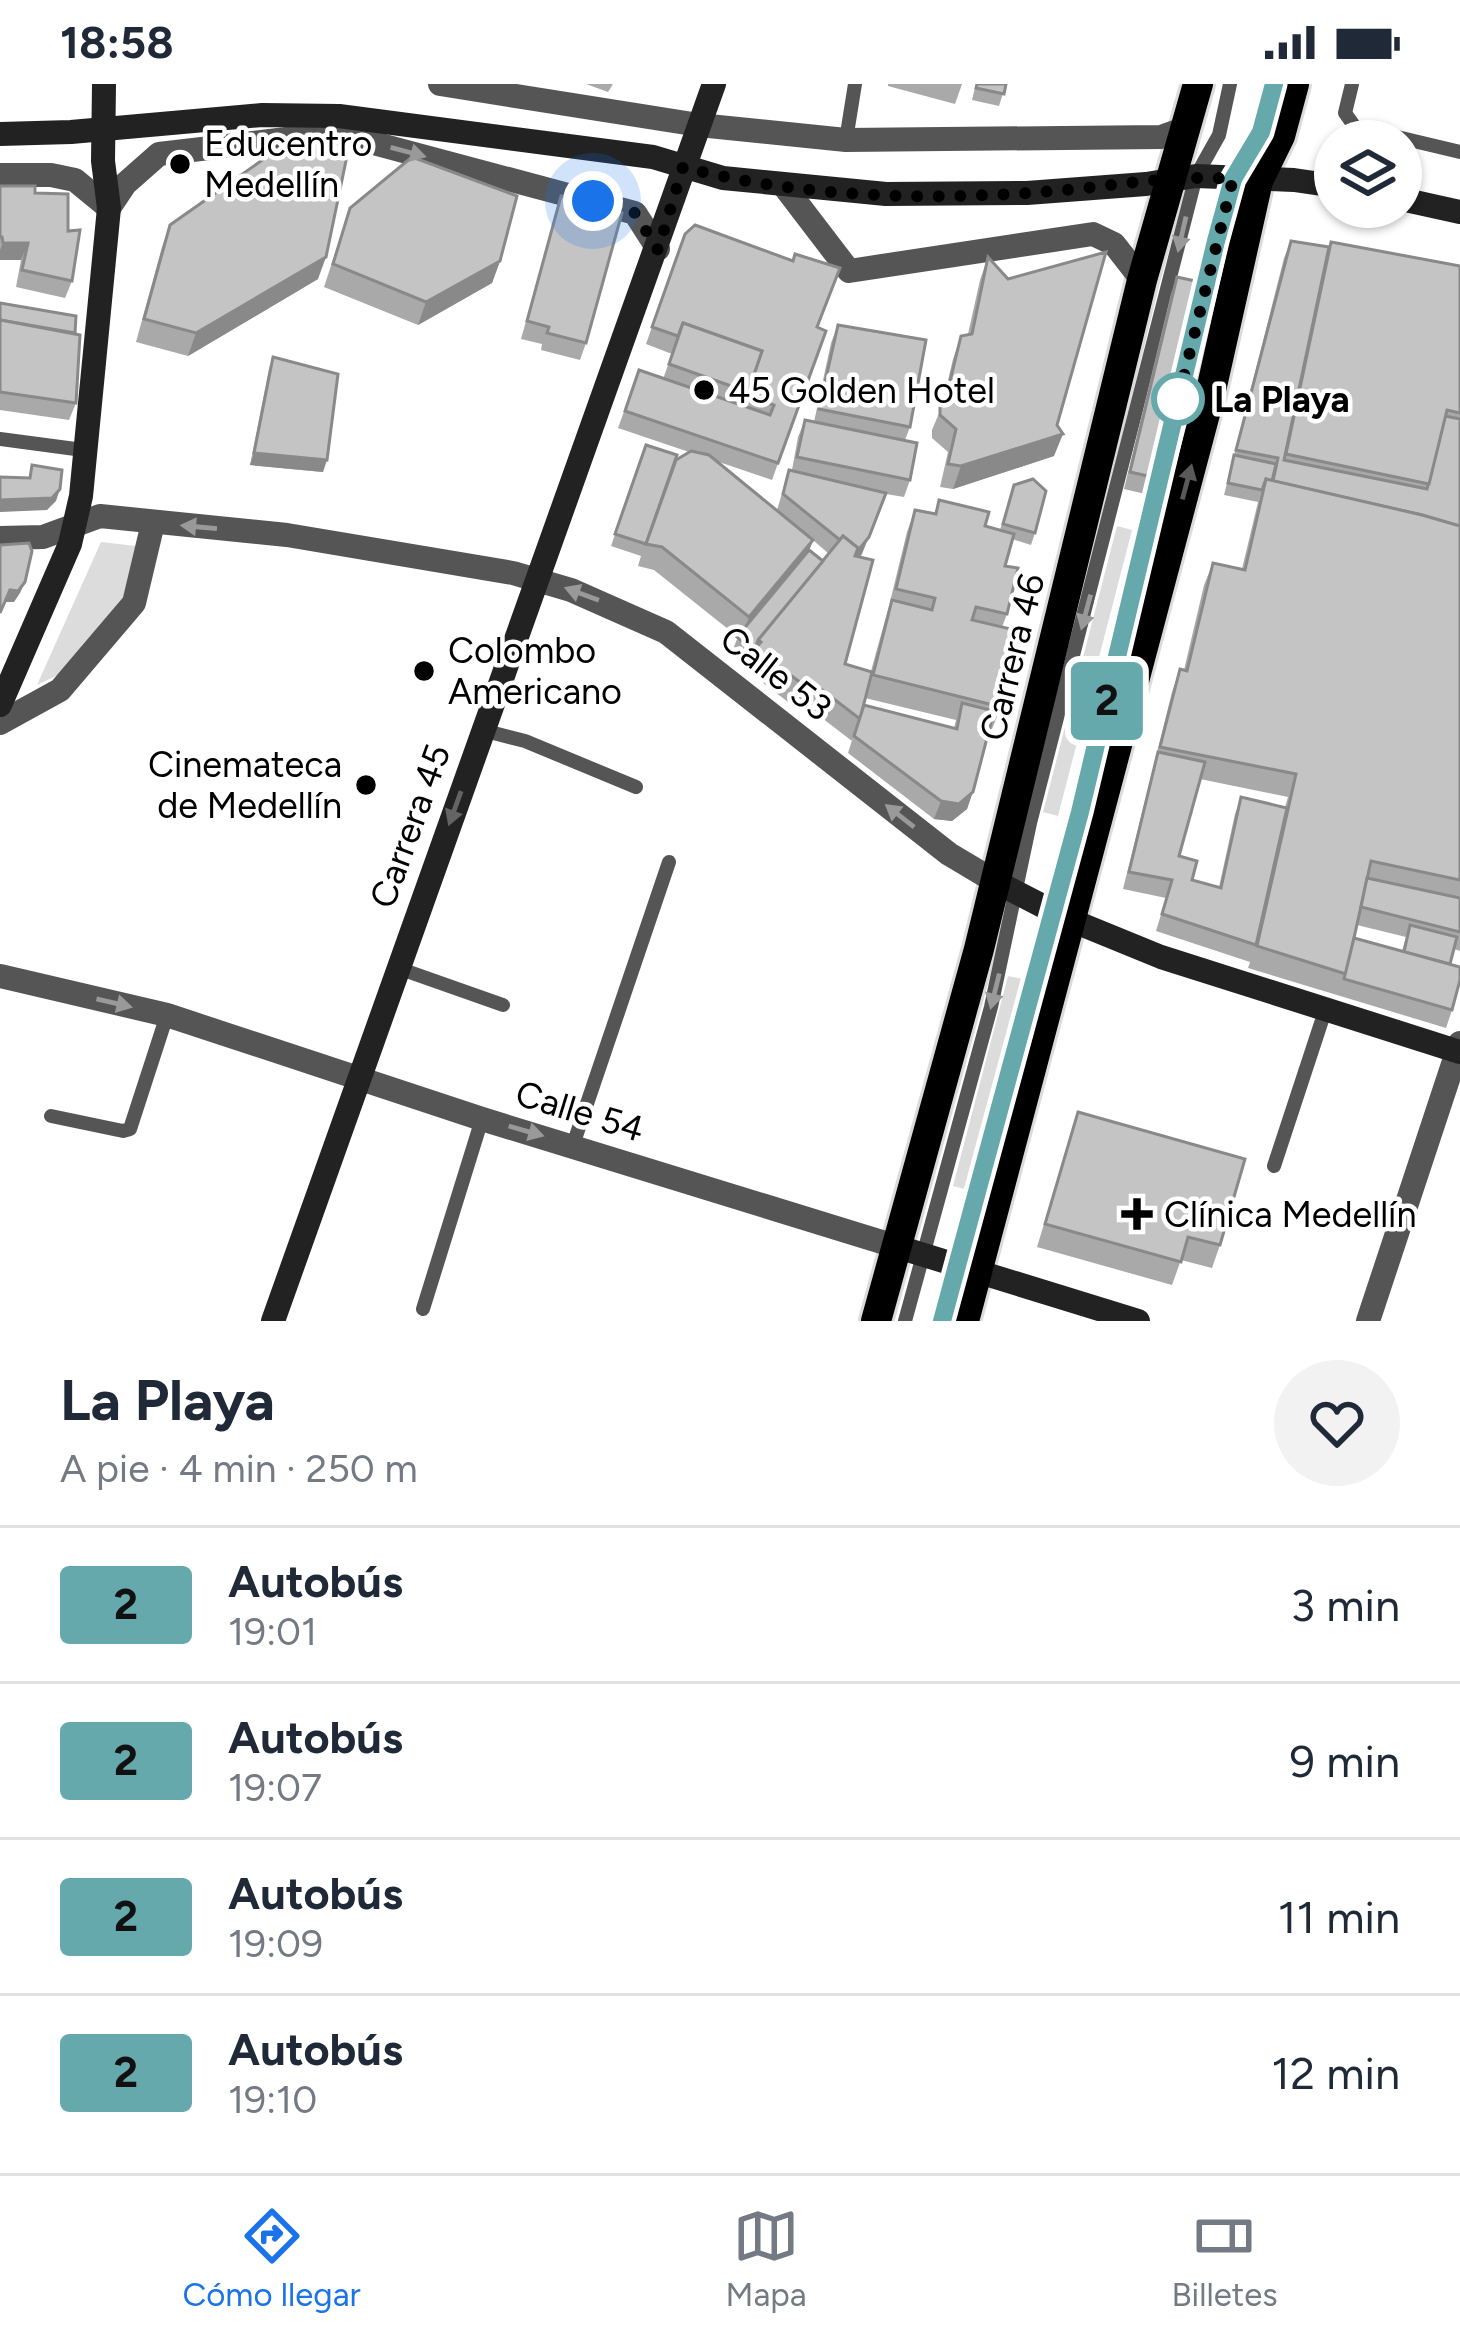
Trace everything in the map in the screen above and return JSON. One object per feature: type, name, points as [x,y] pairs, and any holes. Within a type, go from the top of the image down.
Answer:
[{"type":"main road","name":"Carrera 46","points":[[876,1321],[911,1251],[1006,888],[1142,280],[1183,178],[1186,128],[1198,84]]},
{"type":"main road","points":[[964,1321],[968,1269],[1061,915],[1210,395],[1245,180],[1280,136],[1294,84]]},
{"type":"street","points":[[0,705],[70,544],[81,496],[109,208],[104,84]]},
{"type":"street","points":[[440,84],[700,125],[846,140],[1161,137],[1186,128]]},
{"type":"street","name":"Carrera 45","points":[[273,1321],[714,84]]},
{"type":"street","points":[[0,134],[262,115],[339,116],[653,158],[784,186],[886,194],[1103,188],[1183,178],[1314,182]]},
{"type":"street","points":[[109,208],[125,184],[159,154],[337,133],[635,213],[658,250]]},
{"type":"street","points":[[0,175],[75,180],[109,208]]},
{"type":"street","points":[[784,186],[849,271],[1093,234],[1114,244],[1142,280]]},
{"type":"street","points":[[1422,204],[1460,212]]},
{"type":"street","name":"Calle 53","points":[[0,538],[43,537],[100,516],[286,535],[536,579],[619,608],[666,632],[966,866],[1006,888],[1162,957],[1459,1049]]},
{"type":"street","points":[[0,723],[60,690],[134,603],[153,523]]},
{"type":"street","name":"Calle 54","points":[[0,976],[167,1015],[482,1119],[1138,1321]]},
{"type":"street","points":[[1368,1321],[1459,1049]]},
{"type":"lane","points":[[846,140],[855,84]]},
{"type":"lane","points":[[1006,888],[1030,824],[1183,178],[1219,135],[1229,84]]},
{"type":"lane","points":[[1245,180],[1274,84]]},
{"type":"lane","points":[[1352,84],[1346,113],[1354,127],[1460,152]]},
{"type":"lane","points":[[0,439],[83,450]]},
{"type":"lane","points":[[482,730],[525,741],[636,787]]},
{"type":"lane","points":[[573,1145],[669,862]]},
{"type":"lane","points":[[398,968],[503,1005]]},
{"type":"lane","points":[[1274,1166],[1325,1011]]},
{"type":"lane","points":[[52,1116],[130,1129],[167,1015]]},
{"type":"lane","points":[[423,1309],[482,1119]]},
{"type":"lane","points":[[905,1321],[911,1251]]},
{"type":"lane","points":[[943,1321],[968,1269]]},
{"type":"shaded area","points":[[1117,526],[1132,530],[1058,816],[1043,812]]},
{"type":"shaded area","points":[[101,542],[136,546],[124,596],[62,673],[37,685]]},
{"type":"shaded area","points":[[1008,976],[1023,979],[968,1190],[953,1186]]},
{"type":"building","points":[[977,84],[1006,84],[1004,94],[976,88]]},
{"type":"building","points":[[298,135],[347,156],[326,257],[196,333],[144,319],[170,225]]},
{"type":"building","points":[[412,157],[517,196],[500,261],[426,302],[333,264],[350,208]]},
{"type":"building","points":[[0,186],[35,186],[35,193],[68,194],[68,231],[80,230],[72,281],[22,270],[28,243],[3,243],[0,237]]},
{"type":"building","points":[[561,196],[622,213],[586,343],[547,333],[549,327],[527,321]]},
{"type":"building","points":[[695,225],[793,261],[795,254],[840,268],[817,327],[826,331],[778,463],[625,411],[639,370],[770,415],[774,405],[747,395],[762,351],[683,323],[678,336],[652,327],[685,234]]},
{"type":"building","points":[[1291,241],[1329,247],[1284,460],[1427,489],[1445,416],[1460,419],[1460,526],[1273,481],[1278,458],[1236,450]]},
{"type":"building","points":[[1331,242],[1460,266],[1460,413],[1447,410],[1429,484],[1286,454]]},
{"type":"building","points":[[1106,252],[1057,425],[1063,434],[961,466],[948,464],[956,429],[940,415],[940,407],[961,336],[972,334],[988,257],[1008,279]]},
{"type":"building","name":"La Playa","points":[[1177,277],[1204,283],[1157,478],[1130,472]]},
{"type":"building","points":[[0,303],[76,316],[75,333],[0,320]]},
{"type":"building","points":[[0,320],[80,335],[76,403],[0,392]]},
{"type":"building","points":[[683,323],[762,351],[748,392],[669,364]]},
{"type":"building","points":[[838,325],[926,340],[910,427],[819,409]]},
{"type":"building","points":[[273,357],[338,374],[327,460],[254,453]]},
{"type":"building","points":[[805,420],[917,443],[910,480],[797,457]]},
{"type":"building","points":[[646,445],[677,455],[646,544],[615,534]]},
{"type":"building","points":[[691,451],[709,455],[813,540],[749,617],[662,547],[646,544],[676,460]]},
{"type":"building","points":[[1234,455],[1276,464],[1272,481],[1266,479],[1262,490],[1228,483]]},
{"type":"building","points":[[32,465],[62,470],[60,489],[52,498],[0,500],[0,477],[30,478]]},
{"type":"building","points":[[789,470],[886,493],[869,537],[856,553],[858,548],[843,536],[840,540],[783,494]]},
{"type":"building","points":[[1033,479],[1046,491],[1035,533],[1003,524],[1014,485]]},
{"type":"building","points":[[1266,479],[1460,526],[1460,880],[1371,861],[1346,974],[1257,946],[1296,774],[1160,747],[1180,669],[1187,671],[1213,563],[1245,570]]},
{"type":"building","points":[[939,500],[989,512],[985,526],[1014,534],[1005,566],[1018,568],[1007,614],[976,607],[972,620],[1019,631],[1001,707],[873,675],[892,600],[932,610],[935,598],[896,589],[915,510],[936,514]]},
{"type":"building","points":[[843,536],[858,548],[855,556],[873,560],[845,664],[872,672],[860,719],[813,683],[808,688],[755,649]]},
{"type":"building","points":[[29,543],[32,551],[25,582],[18,591],[10,590],[0,613],[0,545]]},
{"type":"building","points":[[809,550],[823,561],[754,651],[737,637]]},
{"type":"building","points":[[962,703],[994,711],[973,792],[959,804],[941,801],[854,736],[864,705],[957,729]]},
{"type":"building","points":[[1158,752],[1205,762],[1179,856],[1197,861],[1192,880],[1221,888],[1241,797],[1287,808],[1256,945],[1162,914],[1172,880],[1129,872]]},
{"type":"building","points":[[1367,878],[1460,898],[1460,932],[1361,907]]},
{"type":"building","points":[[1410,925],[1457,937],[1450,964],[1404,952]]},
{"type":"building","points":[[1354,938],[1460,967],[1452,1010],[1344,979]]},
{"type":"building","name":"Clínica Medellín","points":[[1078,1112],[1245,1159],[1220,1245],[1188,1237],[1181,1262],[1045,1224]]},
{"type":"bus line","name":"2","points":[[942,1321],[1080,812],[1216,241],[1233,179],[1261,132],[1274,84]]},
{"type":"place","name":"Educentro Medellín","points":[[180,164]]},
{"type":"place","name":"45 Golden Hotel","points":[[704,390]]},
{"type":"place","name":"La Playa","points":[[1178,399]]},
{"type":"place","name":"Colombo Americano","points":[[424,671]]},
{"type":"place","name":"Cinemateca de Medellín","points":[[366,785]]},
{"type":"place","name":"Clínica Medellín","points":[[1137,1214]]},
{"type":"route","points":[[593,201],[635,213],[658,250],[683,167],[753,182],[886,194],[1027,193],[1196,176],[1233,179],[1174,416],[1178,399]]}]
